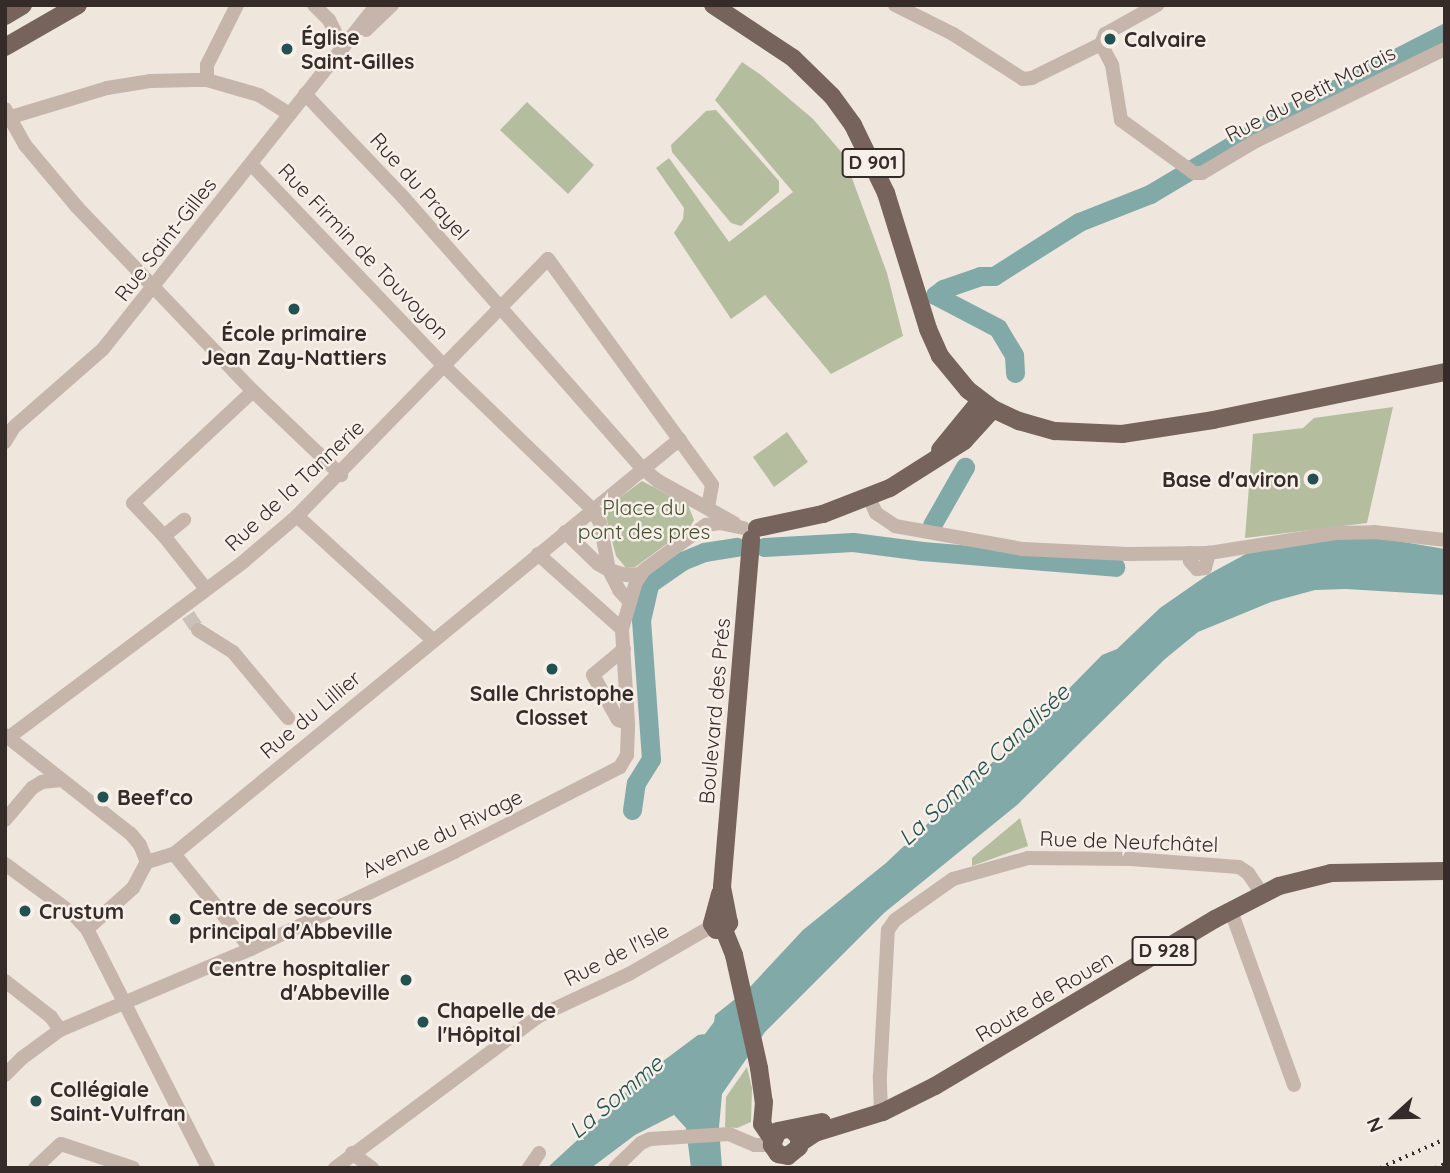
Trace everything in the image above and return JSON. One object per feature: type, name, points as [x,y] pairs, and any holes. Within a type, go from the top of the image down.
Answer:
[{"type":"main road","points":[[5,16],[23,5]]},
{"type":"main road","points":[[5,47],[78,5]]},
{"type":"main road","name":"D 901","points":[[713,5],[793,58],[832,96],[853,125],[886,193],[928,329],[940,356],[954,376],[987,405],[1019,421],[1055,431],[1122,434],[1213,421],[1445,372]]},
{"type":"main road","points":[[954,376],[959,398],[957,428]]},
{"type":"main road","points":[[930,463],[957,428],[987,405]]},
{"type":"main road","points":[[747,530],[822,514],[869,498],[908,479],[964,441],[987,405]]},
{"type":"main road","name":"Boulevard des Prés","points":[[747,530],[719,922],[740,981],[764,1101],[780,1145]]},
{"type":"main road","name":"Route de Rouen","points":[[780,1145],[905,1102],[1231,911],[1293,881],[1331,873],[1445,871]]},
{"type":"street","points":[[207,80],[207,65],[237,5]]},
{"type":"street","points":[[314,5],[329,20],[343,48]]},
{"type":"street","name":"Rue Saint-Gilles","points":[[5,442],[14,427],[103,349],[251,164],[288,113],[377,5]]},
{"type":"street","name":"Rue Saint-Gilles","points":[[343,48],[392,5]]},
{"type":"street","points":[[895,5],[953,34],[1023,79],[1031,78],[1101,44],[1105,34],[1157,5]]},
{"type":"street","name":"Rue du Petit Marais","points":[[1101,44],[1112,65],[1121,120],[1190,169],[1202,173],[1256,141],[1445,49]]},
{"type":"street","points":[[288,113],[259,95],[207,80],[126,85],[8,113],[26,145],[153,288],[253,391],[341,475]]},
{"type":"street","name":"Rue du Prayel","points":[[305,94],[403,197],[642,468],[658,481],[747,530]]},
{"type":"street","name":"Rue Firmin de Touvoyon","points":[[251,164],[446,368],[593,510]]},
{"type":"street","name":"Rue de la Tannerie","points":[[7,736],[185,611],[206,589],[297,516],[446,368],[548,259],[680,439]]},
{"type":"street","points":[[206,589],[164,536],[133,503],[253,391]]},
{"type":"street","points":[[680,439],[712,485],[702,503],[699,529]]},
{"type":"street","name":"Rue du Lillier","points":[[147,862],[174,854],[680,439]]},
{"type":"street","points":[[869,498],[876,513],[895,526],[988,544],[1128,554],[1209,553],[1335,533],[1374,532],[1445,540]]},
{"type":"street","points":[[593,510],[600,523],[609,570],[619,590],[629,601]]},
{"type":"street","points":[[297,516],[433,640]]},
{"type":"street","points":[[164,536],[184,520]]},
{"type":"street","points":[[565,532],[598,564],[625,575],[640,574],[699,529],[720,523],[747,530]]},
{"type":"street","points":[[538,554],[622,629]]},
{"type":"street","name":"Avenue du Rivage","points":[[5,1075],[22,1058],[60,1030],[251,948],[603,778],[620,766],[627,755],[628,723],[622,629],[640,574]]},
{"type":"street","points":[[198,629],[233,652],[288,718]]},
{"type":"street","points":[[624,649],[593,675],[618,720],[628,723]]},
{"type":"street","points":[[7,736],[131,834],[140,845],[147,862],[133,888],[88,929]]},
{"type":"street","points":[[28,755],[32,788]]},
{"type":"street","points":[[5,820],[32,788],[42,782],[61,780]]},
{"type":"street","points":[[174,854],[251,948]]},
{"type":"street","name":"Rue de Neufchâtel","points":[[880,1110],[885,941],[895,920],[953,879],[1028,858],[1120,858],[1239,867],[1248,873],[1262,894]]},
{"type":"street","points":[[5,864],[73,914],[88,929],[208,1168]]},
{"type":"street","points":[[1231,911],[1294,1085]]},
{"type":"street","name":"Rue de l'Isle","points":[[335,1168],[539,1016],[629,974],[719,922]]},
{"type":"street","points":[[6,984],[51,1017],[60,1030]]},
{"type":"street","points":[[618,1165],[641,1143],[675,1136],[733,1135],[780,1145]]},
{"type":"street","points":[[733,1135],[755,1145],[780,1145]]},
{"type":"street","points":[[36,1168],[61,1144],[132,1168]]},
{"type":"street","points":[[352,1153],[372,1168]]},
{"type":"street","points":[[529,1168],[539,1153]]},
{"type":"green space","points":[[742,62],[813,119],[843,154],[887,273],[903,336],[831,374],[765,295],[731,319],[674,233],[683,219],[684,208],[656,168],[669,158],[729,242],[793,192],[715,100]]},
{"type":"green space","points":[[527,102],[594,165],[568,194],[500,130]]},
{"type":"green space","points":[[716,110],[779,181],[779,192],[741,226],[731,223],[672,152],[671,145],[706,111]]},
{"type":"green space","name":"Base d'aviron","points":[[1393,407],[1367,523],[1245,538],[1253,434],[1303,428],[1314,418]]},
{"type":"green space","points":[[787,432],[808,462],[774,487],[753,457]]},
{"type":"green space","name":"Place du pont des pres","points":[[642,481],[688,505],[694,520],[690,527],[635,567],[626,568],[616,556],[604,509]]},
{"type":"green space","points":[[1020,818],[1028,846],[972,866],[972,858]]},
{"type":"green space","points":[[747,1067],[752,1088],[751,1122],[737,1128],[725,1127],[726,1097]]},
{"type":"water","points":[[1368,536],[1445,549],[1445,595],[1346,589],[1315,590],[1271,602],[1198,632],[1165,659],[1017,805],[884,913],[765,1032],[722,1094],[719,1127],[722,1168],[691,1168],[686,1128],[674,1115],[635,1135],[591,1168],[547,1168],[597,1122],[631,1085],[698,1035],[705,1034],[714,1022],[715,1015],[749,988],[803,930],[886,863],[1102,655],[1117,649],[1160,608],[1209,574],[1257,548]]},
{"type":"waterway","points":[[1015,373],[1014,355],[998,328],[935,295],[943,289],[980,276],[994,276],[1079,222],[1150,194],[1269,123],[1445,33]]},
{"type":"waterway","points":[[932,525],[965,467]]},
{"type":"waterway","points":[[764,547],[853,542],[922,551],[1115,567]]},
{"type":"waterway","points":[[632,810],[636,783],[651,759],[641,620],[649,584],[682,561],[704,552],[737,547]]},
{"type":"tunnel","points":[[188,615],[198,630]]},
{"type":"railway","points":[[1380,1168],[1445,1139]]},
{"type":"railway","points":[[1435,1168],[1445,1164]]},
{"type":"place","name":"Calvaire","points":[[1110,39]]},
{"type":"place","name":"Église Saint-Gilles","points":[[287,49]]},
{"type":"place","name":"École primaire Jean Zay-Nattiers","points":[[294,309]]},
{"type":"place","name":"Base d'aviron","points":[[1313,479]]},
{"type":"place","name":"Salle Christophe Closset","points":[[552,669]]},
{"type":"place","name":"Beef'co","points":[[103,797]]},
{"type":"place","name":"Crustum","points":[[25,911]]},
{"type":"place","name":"Centre de secours principal d'Abbeville","points":[[175,919]]},
{"type":"place","name":"Centre hospitalier d'Abbeville","points":[[406,980]]},
{"type":"place","name":"Chapelle de l'Hôpital","points":[[423,1022]]},
{"type":"place","name":"Collégiale Saint-Vulfran","points":[[36,1101]]},
{"type":"water label","name":"La Somme Canalisée","points":[[984,765]]},
{"type":"water label","name":"La Somme","points":[[616,1097]]}]
